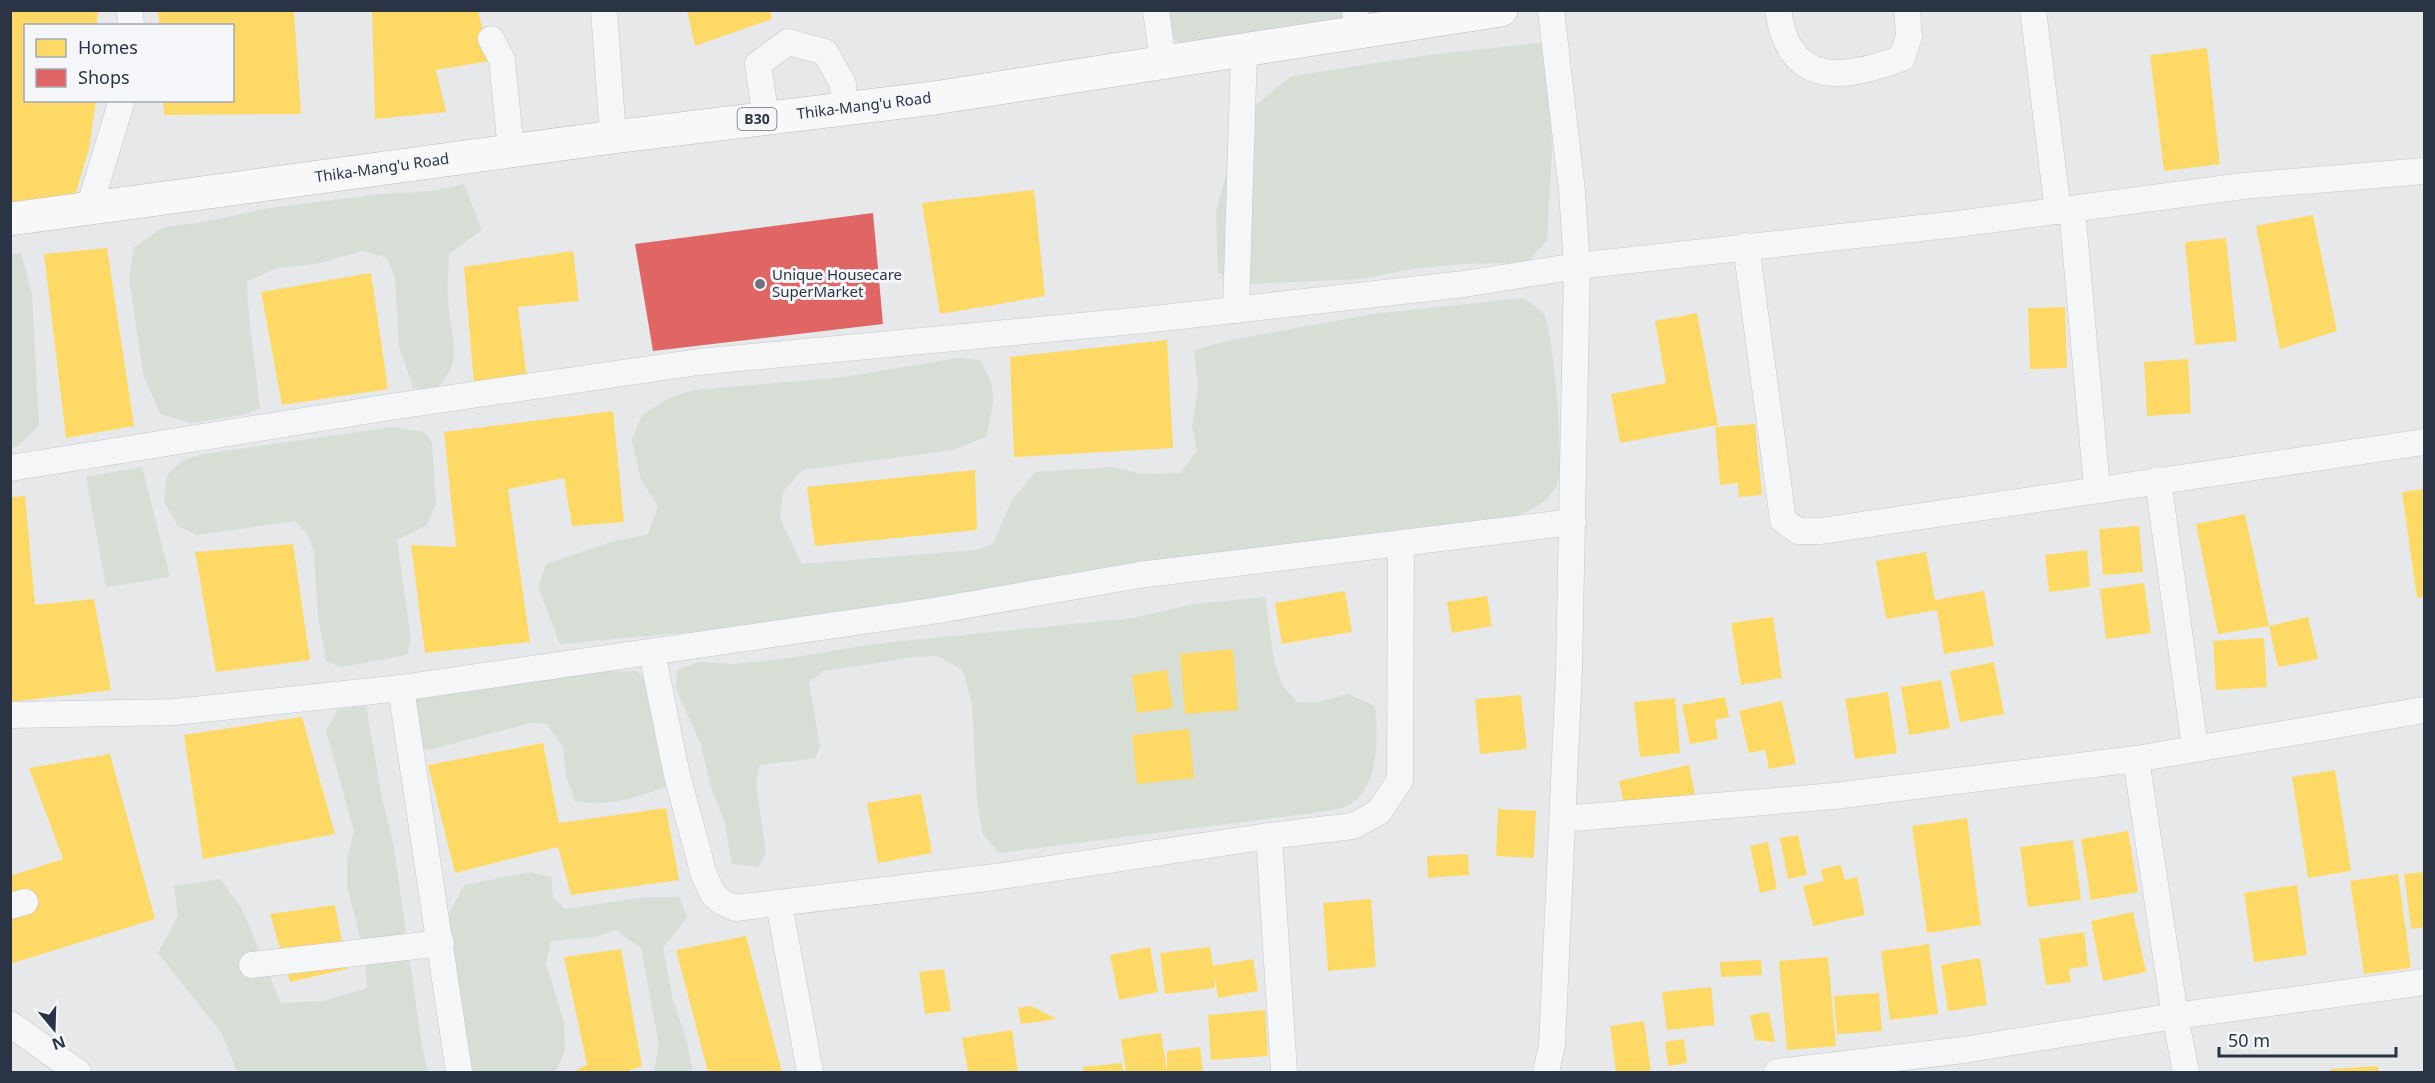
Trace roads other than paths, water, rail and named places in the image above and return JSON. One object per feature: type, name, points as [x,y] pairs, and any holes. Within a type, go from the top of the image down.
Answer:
[{"type":"highway","name":"Thika-Mang'u Road","points":[[10,219],[613,137],[844,109],[1244,50],[1356,22],[1501,10]]},
{"type":"street","points":[[604,10],[613,137]]},
{"type":"street","points":[[1156,10],[1163,62]]},
{"type":"street","points":[[1546,1072],[1552,1045],[1563,819],[1573,522],[1577,266],[1572,191],[1551,10]]},
{"type":"street","points":[[1778,10],[1786,42],[1800,63],[1827,74],[1874,68],[1902,58],[1909,36],[1907,10]]},
{"type":"street","points":[[2036,11],[2065,210],[2097,488]]},
{"type":"street","points":[[491,39],[502,60],[512,151]]},
{"type":"street","points":[[766,118],[758,64],[788,42],[825,52],[843,84],[844,109]]},
{"type":"street","points":[[1236,310],[1244,50]]},
{"type":"street","points":[[88,208],[121,102]]},
{"type":"street","points":[[10,468],[390,407],[698,362],[1236,310],[1464,284],[1577,266],[2065,210],[2243,186],[2424,171]]},
{"type":"street","points":[[1746,246],[1770,439],[1783,520],[1789,527],[1798,531],[1821,531],[2097,488],[2424,442]]},
{"type":"street","points":[[2158,480],[2195,747]]},
{"type":"street","points":[[10,715],[175,712],[401,688],[939,610],[1139,575],[1401,545],[1573,522]]},
{"type":"street","points":[[652,652],[679,783],[704,875],[713,894],[722,902],[735,908],[995,877],[1269,836],[1353,826],[1379,812],[1400,780],[1401,545]]},
{"type":"street","points":[[401,688],[459,1072]]},
{"type":"street","points":[[1563,819],[1834,796],[2136,759],[2195,747],[2424,710]]},
{"type":"street","points":[[2136,759],[2175,1016],[2186,1072]]},
{"type":"street","points":[[1269,836],[1284,1072]]},
{"type":"street","points":[[779,904],[810,1072]]},
{"type":"street","points":[[252,965],[441,943]]},
{"type":"street","points":[[1777,1072],[1963,1050],[2175,1016],[2424,982]]},
{"type":"street","points":[[10,1024],[78,1072]]},
{"type":"place","name":"Unique Housecare SuperMarket","points":[[760,284]]}]
